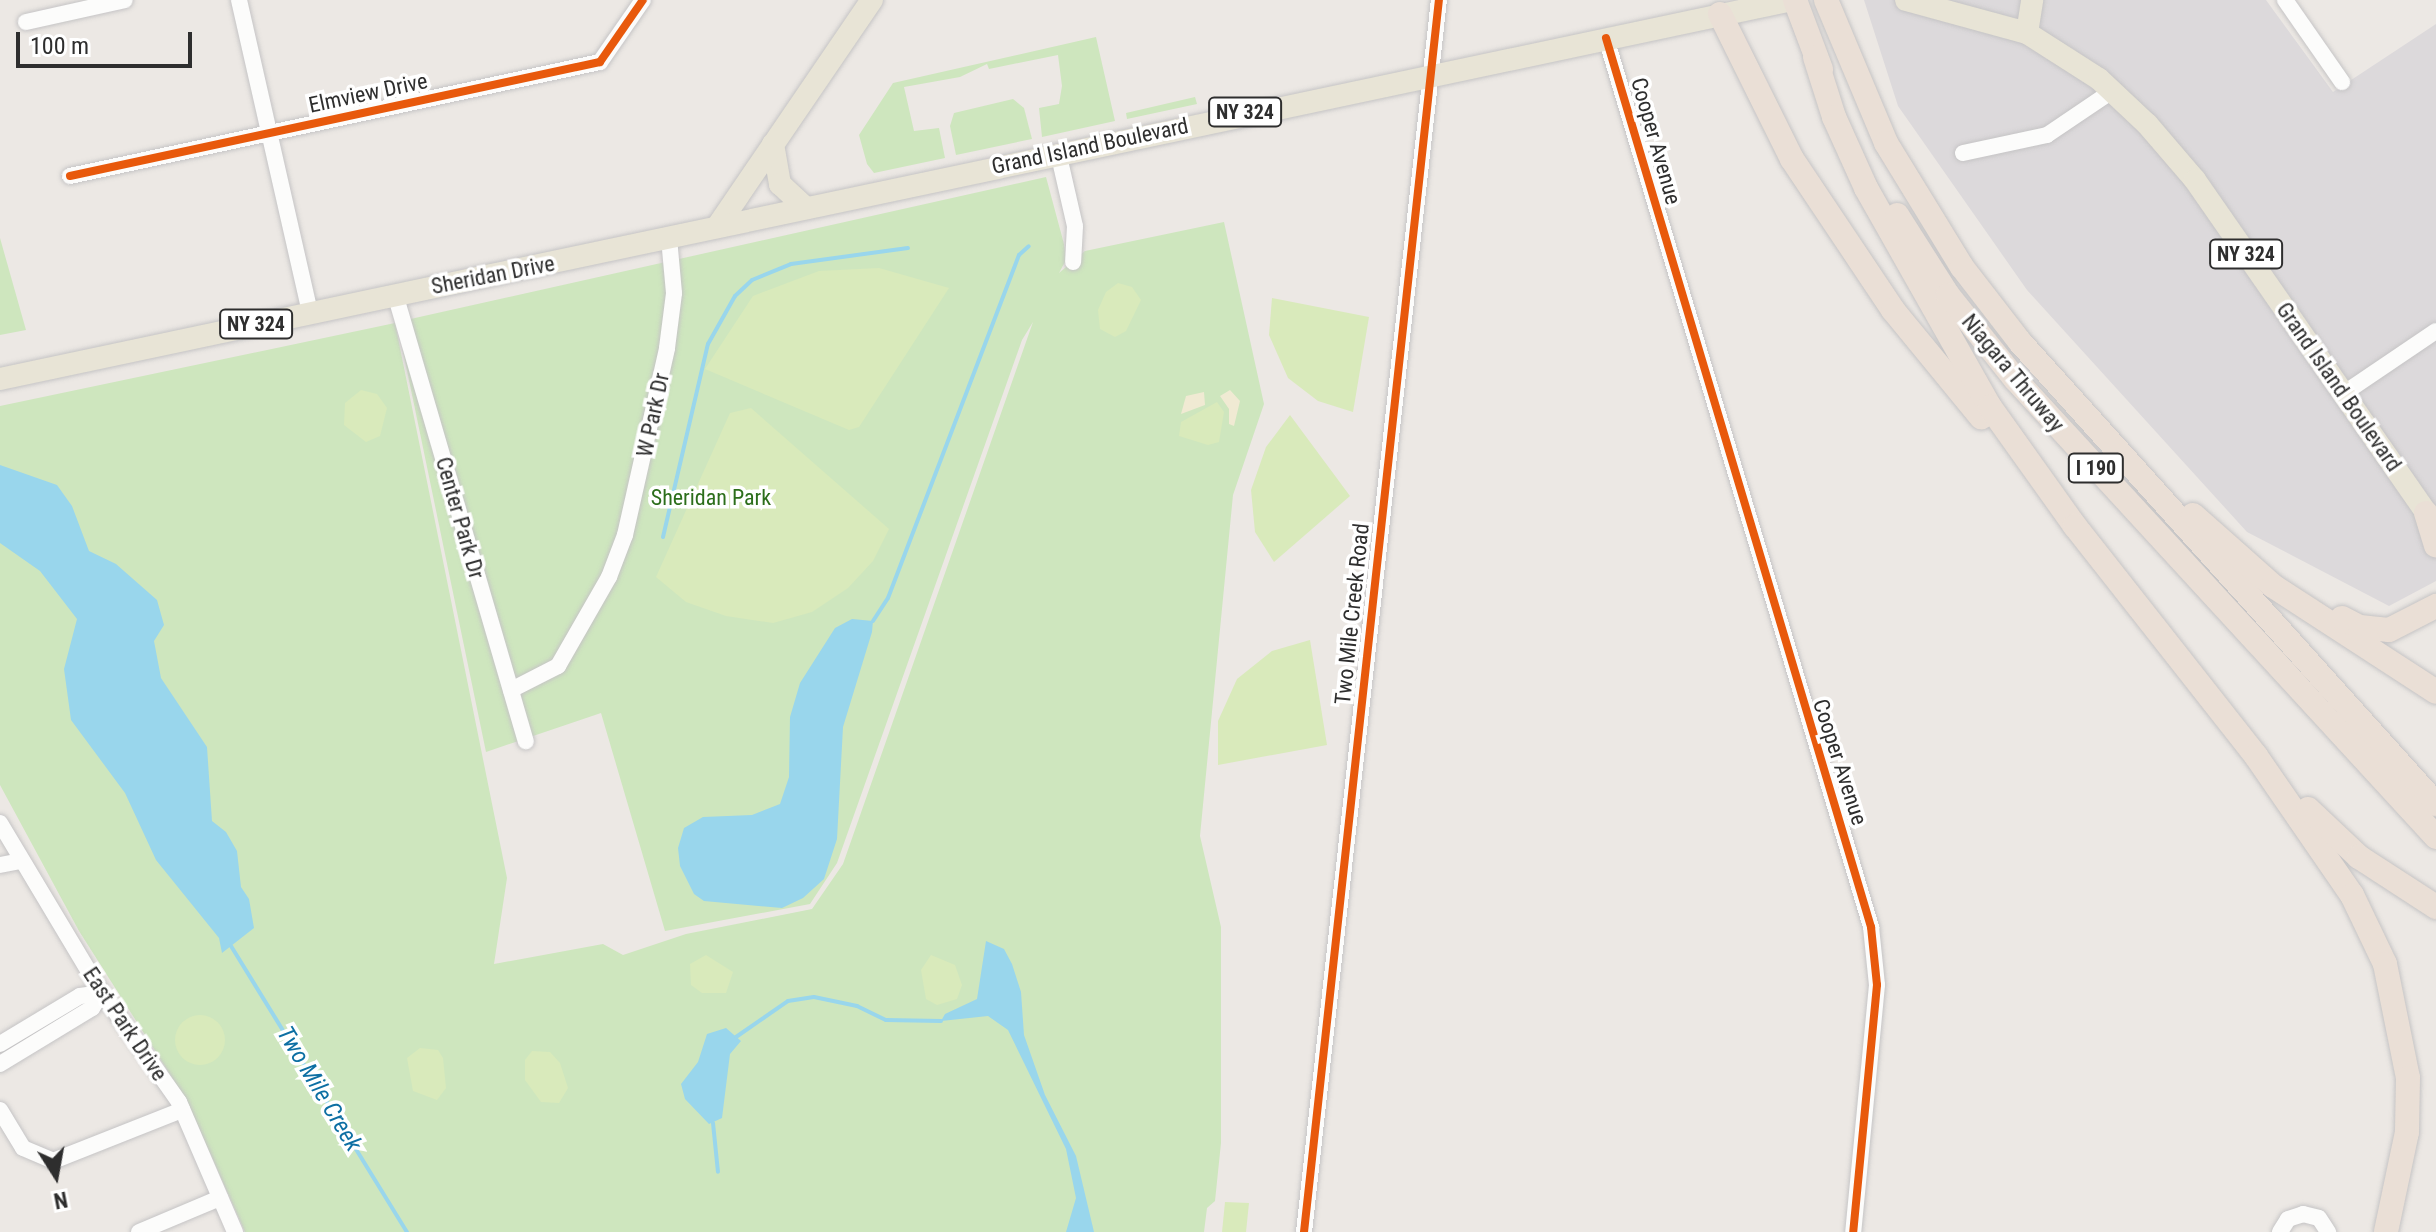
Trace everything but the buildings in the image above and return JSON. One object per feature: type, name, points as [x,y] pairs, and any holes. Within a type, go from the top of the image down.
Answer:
[{"type":"highway","name":"Niagara Thruway","points":[[1794,0],[1815,57],[1907,234],[1948,295],[2015,379],[2436,837]]},
{"type":"highway","name":"Niagara Thruway","points":[[1826,0],[1847,54],[1920,206],[2020,342],[2436,804]]},
{"type":"highway","points":[[1720,14],[1792,159],[1893,310],[2075,526],[2256,756],[2352,895],[2385,964],[2408,1078],[2407,1132],[2386,1232]]},
{"type":"highway","points":[[1815,57],[1834,117],[1907,269],[1990,407],[2075,526]]},
{"type":"highway","points":[[2082,411],[2229,550],[2288,596],[2436,692]]},
{"type":"highway","points":[[2431,520],[2436,546]]},
{"type":"highway","points":[[2288,596],[2375,630],[2398,629],[2433,605]]},
{"type":"highway","points":[[2256,756],[2359,857],[2436,907]]},
{"type":"main road","points":[[717,227],[872,0]]},
{"type":"main road","name":"Grand Island Boulevard","points":[[717,227],[1432,73],[1794,0]]},
{"type":"main road","name":"Grand Island Boulevard","points":[[1906,0],[2027,33],[2112,91],[2195,180],[2431,520]]},
{"type":"main road","points":[[2027,33],[2032,0]]},
{"type":"main road","points":[[773,144],[780,184],[806,208]]},
{"type":"main road","name":"Sheridan Drive","points":[[0,379],[717,227]]},
{"type":"street","points":[[26,22],[125,0]]},
{"type":"street","points":[[239,0],[310,312]]},
{"type":"street","name":"Elmview Drive","points":[[70,176],[600,62],[643,0]]},
{"type":"street","name":"Two Mile Creek Road","points":[[1304,1232],[1439,0]]},
{"type":"street","points":[[2285,0],[2342,82]]},
{"type":"street","name":"Cooper Avenue","points":[[1606,38],[1871,927],[1877,994],[1853,1232]]},
{"type":"street","points":[[1963,153],[2047,135],[2112,91]]},
{"type":"street","points":[[1058,152],[1075,226],[1073,262]]},
{"type":"street","name":"W Park Dr","points":[[511,690],[558,666],[609,577],[625,535],[667,348],[674,293],[669,238]]},
{"type":"street","name":"Center Park Dr","points":[[395,294],[526,741]]},
{"type":"street","points":[[2343,394],[2436,331]]},
{"type":"street","name":"East Park Drive","points":[[0,823],[102,993],[182,1110],[235,1232]]},
{"type":"street","points":[[0,865],[21,861]]},
{"type":"street","points":[[0,1044],[80,996],[102,993]]},
{"type":"street","points":[[0,1064],[92,1008],[102,993]]},
{"type":"street","points":[[0,1110],[23,1148],[53,1161],[182,1110]]},
{"type":"street","points":[[139,1232],[220,1198]]},
{"type":"street","points":[[2280,1232],[2288,1219],[2303,1214],[2319,1218],[2328,1232]]},
{"type":"shaded area","points":[[1864,0],[2266,0],[2333,92],[2436,24],[2436,581],[2389,606],[2247,532],[2027,290],[1898,106]]},
{"type":"green space","points":[[1096,37],[1115,121],[1042,137],[1039,108],[1059,104],[1062,86],[1058,55],[989,69],[987,64],[960,77],[904,87],[914,131],[939,128],[945,158],[874,173],[867,164],[859,135],[893,83]]},
{"type":"green space","points":[[1195,97],[1197,104],[1127,119],[1126,113]]},
{"type":"green space","points":[[1013,99],[1024,108],[1032,139],[956,155],[950,126],[954,113]]},
{"type":"green space","name":"Sheridan Park","points":[[1046,177],[1064,244],[1066,260],[1059,273],[1085,251],[1224,222],[1264,404],[1233,495],[1200,836],[1221,927],[1221,1143],[1215,1201],[1207,1208],[1204,1232],[245,1232],[187,1101],[79,931],[0,785],[0,406],[395,323],[507,878],[494,964],[603,944],[623,955],[686,934],[812,909],[843,864],[1033,322],[1022,340],[837,863],[810,904],[665,931],[601,713],[486,752],[397,322]]},
{"type":"green space","points":[[0,238],[26,330],[0,335]]},
{"type":"green space","points":[[879,268],[949,288],[859,427],[849,430],[705,369],[753,296],[819,271]]},
{"type":"green space","points":[[1118,283],[1132,287],[1141,300],[1126,331],[1115,337],[1100,329],[1098,310],[1106,292]]},
{"type":"green space","points":[[1272,298],[1369,317],[1353,412],[1318,401],[1288,378],[1269,335]]},
{"type":"green space","points":[[361,390],[377,394],[387,408],[380,436],[366,442],[344,425],[345,403]]},
{"type":"green space","points":[[1217,402],[1224,412],[1219,442],[1208,445],[1179,436],[1181,422]]},
{"type":"green space","name":"Sheridan Park","points":[[751,408],[889,529],[873,561],[848,588],[812,612],[773,623],[726,616],[686,602],[656,577],[730,413]]},
{"type":"green space","points":[[1290,415],[1350,496],[1274,562],[1255,532],[1251,490],[1266,447]]},
{"type":"green space","points":[[1310,640],[1327,745],[1218,765],[1218,721],[1237,679],[1272,651]]},
{"type":"green space","points":[[706,955],[733,972],[726,993],[702,993],[691,985],[690,964]]},
{"type":"green space","points":[[931,955],[955,965],[962,985],[957,999],[937,1005],[926,999],[921,970]]},
{"type":"green space","points":[[200,1015],[218,1022],[225,1040],[218,1058],[200,1065],[182,1058],[175,1040],[182,1022]]},
{"type":"green space","points":[[420,1048],[438,1050],[443,1058],[446,1088],[437,1100],[413,1091],[407,1058]]},
{"type":"green space","points":[[532,1051],[550,1052],[560,1063],[568,1088],[559,1103],[541,1102],[525,1080],[525,1060]]},
{"type":"green space","points":[[1225,1202],[1249,1203],[1246,1232],[1222,1232]]},
{"type":"sand","points":[[1230,390],[1240,401],[1234,426],[1229,424],[1229,409],[1220,396]]},
{"type":"sand","points":[[1204,392],[1205,405],[1181,414],[1186,396]]},
{"type":"water","points":[[0,465],[57,485],[72,506],[89,551],[116,564],[157,600],[164,625],[154,641],[161,678],[207,747],[212,821],[226,832],[237,851],[241,887],[249,899],[254,928],[222,953],[219,938],[156,860],[125,793],[71,720],[64,669],[77,619],[40,571],[0,543]]},
{"type":"water","points":[[852,619],[873,621],[872,632],[843,727],[837,839],[824,879],[803,898],[782,908],[704,901],[694,894],[680,866],[678,848],[684,828],[703,817],[752,815],[780,804],[789,777],[790,717],[800,683],[835,628]]},
{"type":"water","points":[[986,941],[1004,949],[1012,964],[1021,992],[1024,1035],[1045,1095],[1076,1156],[1094,1232],[1066,1232],[1076,1198],[1066,1149],[1008,1030],[988,1016],[941,1021],[945,1014],[977,999]]},
{"type":"water","points":[[726,1028],[741,1041],[730,1054],[722,1118],[709,1124],[685,1099],[681,1084],[698,1062],[707,1034]]},
{"type":"waterway","points":[[873,621],[888,598],[1019,255],[1029,246]]},
{"type":"waterway","points":[[663,537],[708,344],[735,296],[752,280],[791,264],[908,248]]},
{"type":"waterway","name":"Two Mile Creek","points":[[231,946],[407,1232]]},
{"type":"waterway","points":[[736,1037],[788,1001],[814,997],[857,1006],[886,1020],[941,1021]]},
{"type":"waterway","points":[[713,1123],[718,1172]]},
{"type":"cycle path","points":[[70,176],[600,62],[643,0]]},
{"type":"cycle path","points":[[1304,1232],[1439,0]]},
{"type":"cycle path","points":[[1606,38],[1871,927],[1877,985],[1853,1232]]}]
